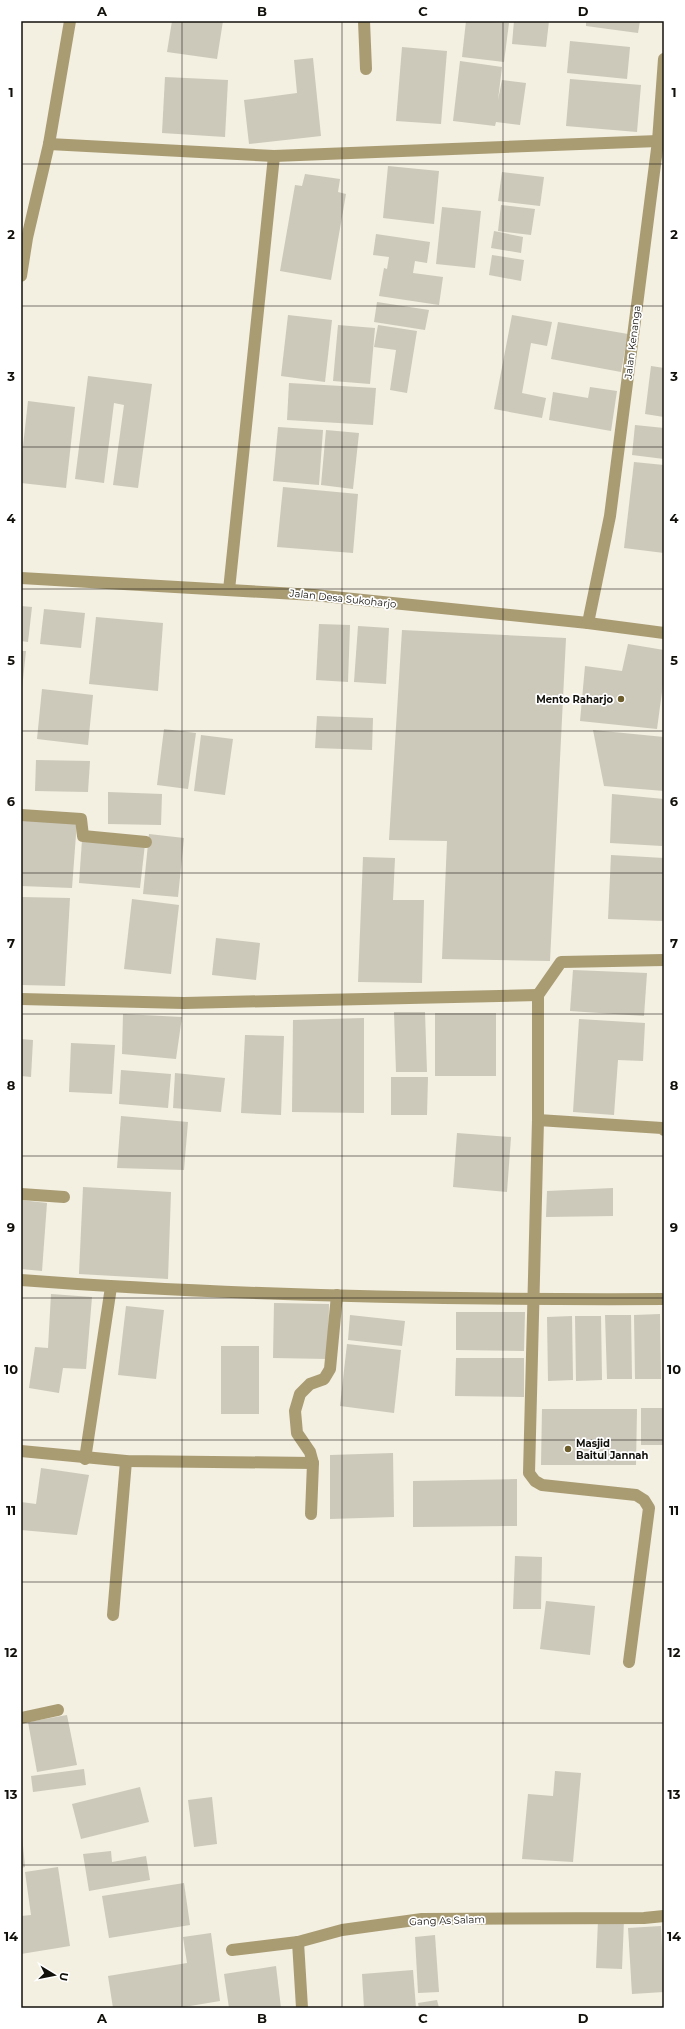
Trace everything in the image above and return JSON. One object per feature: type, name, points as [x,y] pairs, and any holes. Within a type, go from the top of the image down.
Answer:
[{"type":"street","points":[[21,276],[22,258],[49,144],[70,21]]},
{"type":"street","points":[[364,21],[366,69]]},
{"type":"street","name":"Jalan Kenanga","points":[[588,623],[610,516],[658,140],[664,59]]},
{"type":"street","points":[[49,144],[274,156],[658,140]]},
{"type":"street","points":[[229,590],[274,156]]},
{"type":"street","name":"Jalan Desa Sukoharjo","points":[[21,578],[270,591],[588,623],[664,633]]},
{"type":"street","points":[[21,815],[81,819],[83,836],[146,842]]},
{"type":"street","points":[[629,1662],[649,1508],[644,1500],[636,1495],[542,1485],[535,1482],[529,1473],[538,1120],[538,995],[561,962],[664,960]]},
{"type":"street","points":[[21,999],[184,1003],[538,995]]},
{"type":"street","points":[[538,1120],[662,1128],[664,1130]]},
{"type":"street","points":[[21,1194],[64,1197]]},
{"type":"street","points":[[21,1280],[111,1287],[216,1292],[534,1299],[664,1298]]},
{"type":"street","points":[[85,1459],[111,1287]]},
{"type":"street","points":[[311,1514],[313,1463],[310,1452],[297,1433],[295,1411],[300,1394],[310,1384],[324,1379],[330,1369],[337,1295]]},
{"type":"street","points":[[21,1451],[85,1459],[126,1461],[313,1463]]},
{"type":"street","points":[[113,1616],[126,1461]]},
{"type":"street","points":[[21,1718],[58,1710]]},
{"type":"street","name":"Gang As Salam","points":[[232,1950],[298,1942],[342,1930],[422,1919],[644,1918],[664,1916]]},
{"type":"street","points":[[298,1942],[302,2008]]},
{"type":"building","points":[[172,21],[223,21],[217,59],[167,52]]},
{"type":"building","points":[[466,21],[509,23],[504,62],[462,57]]},
{"type":"building","points":[[514,21],[549,21],[546,47],[512,44]]},
{"type":"building","points":[[586,21],[640,21],[638,33],[586,26]]},
{"type":"building","points":[[570,41],[630,47],[627,79],[567,73]]},
{"type":"building","points":[[402,47],[447,51],[441,124],[396,121]]},
{"type":"building","points":[[313,58],[321,136],[249,144],[244,100],[297,93],[294,60]]},
{"type":"building","points":[[460,61],[502,67],[498,100],[502,80],[526,83],[520,125],[496,122],[495,126],[453,121]]},
{"type":"building","points":[[165,77],[228,80],[225,137],[162,133]]},
{"type":"building","points":[[570,79],[641,85],[637,132],[566,126]]},
{"type":"building","points":[[388,166],[439,171],[434,224],[383,218]]},
{"type":"building","points":[[502,172],[544,177],[540,206],[498,201]]},
{"type":"building","points":[[305,174],[340,179],[338,192],[346,194],[331,280],[280,271],[295,185],[302,186]]},
{"type":"building","points":[[501,205],[535,209],[531,235],[498,231]]},
{"type":"building","points":[[442,207],[481,211],[475,268],[436,264]]},
{"type":"building","points":[[494,231],[523,237],[521,253],[491,248]]},
{"type":"building","points":[[376,234],[430,242],[427,263],[415,261],[413,273],[443,277],[439,305],[379,296],[384,268],[387,269],[389,257],[373,255]]},
{"type":"building","points":[[492,255],[524,260],[521,281],[489,275]]},
{"type":"building","points":[[377,302],[429,310],[425,330],[374,322]]},
{"type":"building","points":[[288,315],[332,320],[325,382],[281,376]]},
{"type":"building","points":[[512,315],[552,322],[547,346],[531,343],[522,393],[546,398],[542,418],[494,409]]},
{"type":"building","points":[[558,322],[628,334],[621,372],[551,359]]},
{"type":"building","points":[[338,325],[375,328],[370,384],[333,381]]},
{"type":"building","points":[[378,325],[417,331],[407,393],[390,390],[396,350],[374,347]]},
{"type":"building","points":[[651,366],[664,368],[664,417],[645,414]]},
{"type":"building","points":[[88,376],[152,384],[138,488],[113,485],[124,405],[114,403],[104,483],[75,479]]},
{"type":"building","points":[[289,383],[376,388],[373,425],[287,420]]},
{"type":"building","points":[[590,387],[617,391],[611,431],[549,420],[553,392],[588,398]]},
{"type":"building","points":[[28,401],[75,407],[66,488],[21,483],[21,464]]},
{"type":"building","points":[[635,425],[664,428],[664,459],[632,455]]},
{"type":"building","points":[[278,427],[323,430],[319,485],[273,481]]},
{"type":"building","points":[[326,430],[359,433],[353,489],[321,485]]},
{"type":"building","points":[[634,462],[664,465],[664,553],[624,548]]},
{"type":"building","points":[[283,487],[358,494],[353,553],[277,547]]},
{"type":"building","points":[[21,606],[32,607],[28,642],[21,641]]},
{"type":"building","points":[[44,609],[85,613],[81,648],[40,644]]},
{"type":"building","points":[[96,617],[163,623],[158,691],[89,684]]},
{"type":"building","points":[[319,624],[350,625],[348,682],[316,680]]},
{"type":"building","points":[[358,626],[389,628],[386,684],[354,682]]},
{"type":"building","points":[[402,630],[566,638],[550,961],[442,959],[447,841],[389,840]]},
{"type":"building","name":"Mento Raharjo","points":[[628,644],[664,650],[664,677],[657,729],[580,721],[585,666],[622,671]]},
{"type":"building","points":[[21,651],[26,651],[22,689],[21,689]]},
{"type":"building","points":[[42,689],[93,695],[88,745],[37,739]]},
{"type":"building","points":[[317,716],[373,718],[372,750],[315,748]]},
{"type":"building","points":[[164,729],[196,733],[188,789],[157,785]]},
{"type":"building","points":[[593,730],[664,737],[664,791],[604,786]]},
{"type":"building","points":[[201,735],[233,739],[225,795],[194,791]]},
{"type":"building","points":[[36,760],[90,761],[88,792],[35,791]]},
{"type":"building","points":[[108,792],[162,794],[161,825],[108,824]]},
{"type":"building","points":[[612,794],[664,799],[662,846],[610,843]]},
{"type":"building","points":[[21,818],[77,821],[72,888],[21,886]]},
{"type":"building","points":[[149,834],[184,838],[178,897],[143,894]]},
{"type":"building","points":[[82,840],[145,844],[140,888],[79,883]]},
{"type":"building","points":[[611,855],[664,858],[664,921],[608,919]]},
{"type":"building","points":[[363,857],[395,858],[393,900],[424,900],[422,983],[358,982]]},
{"type":"building","points":[[21,897],[70,898],[65,986],[21,985]]},
{"type":"building","points":[[132,899],[179,905],[171,974],[124,969]]},
{"type":"building","points":[[216,938],[260,943],[256,980],[212,975]]},
{"type":"building","points":[[573,970],[647,973],[644,1016],[570,1011]]},
{"type":"building","points":[[394,1012],[425,1012],[427,1072],[396,1072]]},
{"type":"building","points":[[435,1013],[496,1013],[496,1076],[435,1076]]},
{"type":"building","points":[[123,1014],[182,1017],[176,1059],[122,1054]]},
{"type":"building","points":[[364,1018],[364,1113],[292,1112],[293,1020]]},
{"type":"building","points":[[579,1019],[645,1023],[643,1061],[618,1060],[614,1115],[573,1112]]},
{"type":"building","points":[[245,1035],[284,1036],[281,1115],[241,1113]]},
{"type":"building","points":[[21,1039],[33,1040],[31,1077],[21,1076]]},
{"type":"building","points":[[71,1043],[115,1045],[112,1094],[69,1092]]},
{"type":"building","points":[[121,1070],[171,1074],[168,1108],[119,1104]]},
{"type":"building","points":[[175,1073],[225,1078],[221,1112],[173,1108]]},
{"type":"building","points":[[391,1077],[428,1077],[427,1115],[391,1115]]},
{"type":"building","points":[[121,1116],[188,1122],[184,1170],[117,1168]]},
{"type":"building","points":[[457,1133],[511,1137],[507,1192],[453,1187]]},
{"type":"building","points":[[83,1187],[171,1192],[168,1279],[79,1274]]},
{"type":"building","points":[[613,1188],[613,1216],[546,1217],[547,1191]]},
{"type":"building","points":[[21,1200],[47,1203],[42,1271],[21,1269]]},
{"type":"building","points":[[51,1294],[92,1297],[86,1369],[63,1368],[59,1393],[29,1388],[35,1347],[48,1348]]},
{"type":"building","points":[[274,1303],[329,1304],[328,1359],[273,1358]]},
{"type":"building","points":[[126,1306],[164,1310],[156,1379],[118,1375]]},
{"type":"building","points":[[456,1312],[525,1312],[524,1351],[456,1350]]},
{"type":"building","points":[[660,1314],[661,1379],[635,1379],[634,1315]]},
{"type":"building","points":[[350,1315],[405,1321],[402,1346],[348,1340]]},
{"type":"building","points":[[605,1315],[631,1315],[632,1379],[607,1379]]},
{"type":"building","points":[[572,1316],[573,1380],[548,1381],[547,1317]]},
{"type":"building","points":[[575,1316],[601,1316],[602,1380],[576,1381]]},
{"type":"building","points":[[347,1344],[401,1350],[394,1413],[340,1406]]},
{"type":"building","points":[[221,1346],[259,1346],[259,1414],[221,1414]]},
{"type":"building","points":[[456,1358],[524,1358],[524,1397],[455,1396]]},
{"type":"building","points":[[641,1408],[664,1408],[664,1445],[641,1445]]},
{"type":"building","points":[[542,1409],[637,1409],[636,1465],[541,1465]]},
{"type":"building","points":[[393,1453],[394,1517],[330,1519],[330,1455]]},
{"type":"building","points":[[41,1468],[89,1475],[77,1535],[21,1530],[21,1502],[36,1504]]},
{"type":"building","points":[[517,1479],[517,1526],[413,1527],[413,1481]]},
{"type":"building","points":[[515,1556],[542,1557],[541,1609],[513,1609]]},
{"type":"building","points":[[546,1601],[595,1606],[590,1655],[540,1649]]},
{"type":"building","points":[[67,1715],[77,1765],[37,1772],[28,1722]]},
{"type":"building","points":[[84,1769],[86,1785],[33,1792],[31,1776]]},
{"type":"building","points":[[555,1771],[581,1773],[573,1862],[522,1859],[528,1794],[553,1796]]},
{"type":"building","points":[[140,1787],[149,1822],[81,1839],[72,1804]]},
{"type":"building","points":[[212,1797],[217,1844],[194,1847],[188,1800]]},
{"type":"building","points":[[21,1825],[25,1867],[21,1868]]},
{"type":"building","points":[[111,1851],[112,1862],[146,1856],[150,1880],[89,1891],[83,1854]]},
{"type":"building","points":[[58,1867],[70,1946],[21,1954],[21,1916],[31,1915],[25,1872]]},
{"type":"building","points":[[184,1883],[190,1925],[109,1938],[102,1896]]},
{"type":"building","points":[[598,1920],[624,1920],[622,1969],[596,1968]]},
{"type":"building","points":[[661,1926],[664,1992],[632,1994],[628,1928]]},
{"type":"building","points":[[211,1933],[220,2001],[178,2008],[113,2008],[108,1976],[187,1963],[183,1937]]},
{"type":"building","points":[[435,1935],[439,1992],[418,1993],[415,1937]]},
{"type":"building","points":[[276,1966],[281,2008],[229,2008],[224,1974]]},
{"type":"building","points":[[413,1970],[416,2008],[364,2008],[362,1974]]},
{"type":"building","points":[[437,2000],[439,2008],[419,2008],[418,2003]]},
{"type":"place","name":"Mento Raharjo","points":[[621,699]]},
{"type":"place","name":"Masjid Baitul Jannah","points":[[568,1449]]}]
